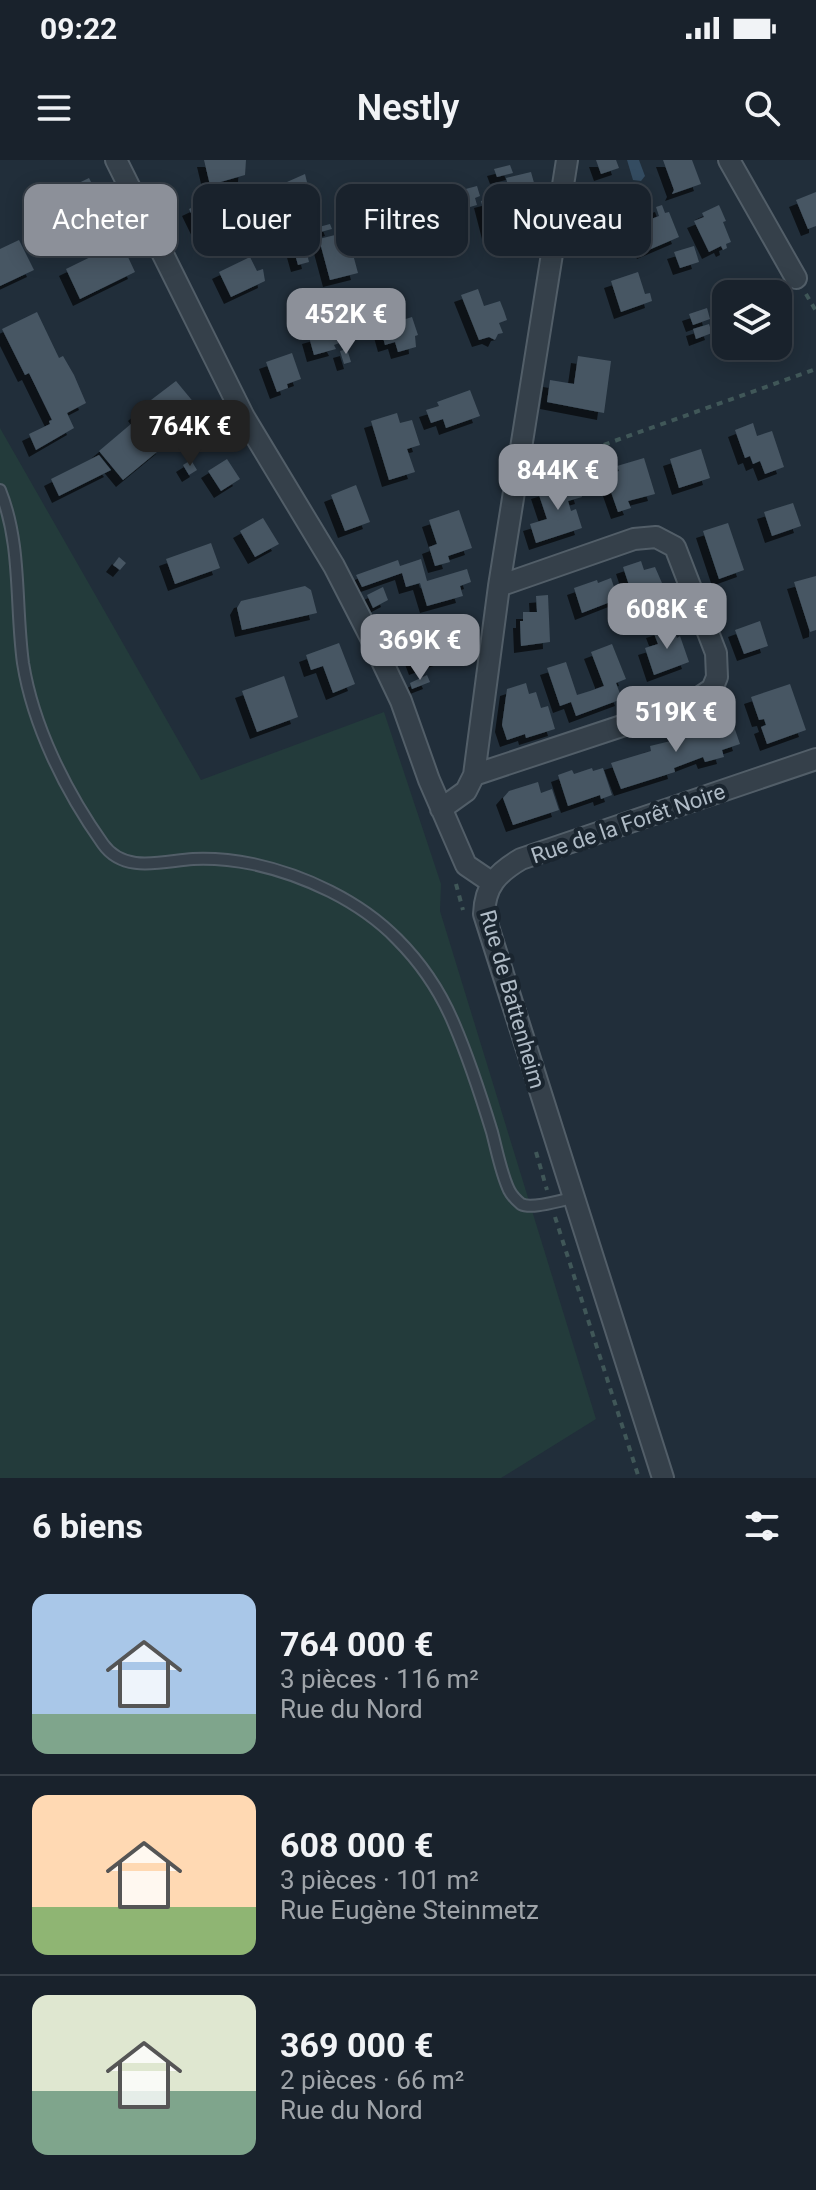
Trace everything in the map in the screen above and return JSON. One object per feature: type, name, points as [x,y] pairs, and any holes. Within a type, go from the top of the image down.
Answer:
[{"type":"street","name":"Rue de Battenheim","points":[[116,160],[244,417],[334,566],[371,638],[401,701],[441,809],[466,865],[491,882],[485,898],[484,914],[663,1478]]},
{"type":"street","points":[[441,809],[466,791],[474,775],[515,476],[567,160]]},
{"type":"street","points":[[729,160],[796,278]]},
{"type":"street","points":[[474,775],[691,703],[712,689],[717,677],[716,653],[711,639],[680,555],[668,542],[656,537],[634,539],[499,586]]},
{"type":"street","name":"Rue de la Forêt Noire","points":[[491,882],[521,859],[816,759]]},
{"type":"lane","points":[[0,490],[9,513],[14,546],[23,662],[29,691],[49,746],[80,809],[110,853],[126,861],[146,864],[220,859],[254,865],[290,874],[325,890],[370,917],[396,937],[418,963],[453,1021],[481,1096],[510,1191],[527,1206],[574,1198]]},
{"type":"path","points":[[515,476],[816,369]]},
{"type":"green space","points":[[0,428],[201,780],[384,712],[441,884],[440,911],[596,1419],[501,1478],[0,1478]]},
{"type":"water","points":[[627,160],[639,160],[645,176],[641,181],[633,180]]},
{"type":"building","points":[[204,160],[246,160],[245,175],[210,184]]},
{"type":"building","points":[[596,160],[616,160],[619,168],[601,174]]},
{"type":"building","points":[[663,160],[692,160],[701,184],[672,194],[674,190]]},
{"type":"building","points":[[510,165],[513,173],[497,177],[494,169]]},
{"type":"building","points":[[531,172],[534,184],[508,184],[506,178]]},
{"type":"building","points":[[305,174],[307,184],[288,184]]},
{"type":"building","points":[[89,178],[92,184],[77,184]]},
{"type":"building","points":[[477,186],[480,196],[475,198],[477,205],[468,208],[468,188]]},
{"type":"building","points":[[816,192],[816,226],[808,229],[796,200]]},
{"type":"building","points":[[662,205],[665,213],[669,212],[679,237],[651,249],[651,219],[659,216],[656,207]]},
{"type":"building","points":[[719,205],[731,242],[723,250],[721,246],[709,252],[694,221],[704,217],[702,213]]},
{"type":"building","points":[[330,224],[332,229],[320,232],[320,227]]},
{"type":"building","points":[[336,235],[336,256],[353,256],[358,273],[330,280],[320,239]]},
{"type":"building","points":[[19,240],[24,256],[27,256],[34,270],[0,286],[0,249]]},
{"type":"building","points":[[694,246],[699,262],[680,268],[674,252]]},
{"type":"building","points":[[92,256],[128,256],[135,272],[80,299],[66,269]]},
{"type":"building","points":[[295,256],[308,256],[309,262],[298,265]]},
{"type":"building","points":[[250,257],[257,271],[263,269],[265,281],[231,297],[219,272]]},
{"type":"building","points":[[638,272],[645,294],[650,293],[652,301],[621,312],[611,281]]},
{"type":"building","points":[[478,289],[484,306],[500,301],[507,320],[499,323],[503,333],[498,334],[495,340],[489,337],[479,340],[461,295]]},
{"type":"building","points":[[366,300],[368,308],[353,313],[350,305]]},
{"type":"building","points":[[707,308],[710,319],[693,325],[689,314]]},
{"type":"building","points":[[37,312],[59,358],[63,356],[74,375],[86,403],[67,413],[74,428],[36,450],[29,434],[52,420],[29,373],[25,375],[2,329]]},
{"type":"building","points":[[412,317],[418,335],[415,336],[416,347],[398,352],[395,342],[385,345],[380,327]]},
{"type":"building","points":[[335,321],[342,342],[334,345],[336,349],[314,355],[309,337],[330,331],[328,324]]},
{"type":"building","points":[[709,324],[712,333],[696,339],[693,329]]},
{"type":"building","points":[[347,349],[351,362],[344,364],[340,351]]},
{"type":"building","points":[[292,353],[301,379],[277,392],[266,362]]},
{"type":"building","points":[[578,356],[611,361],[604,413],[547,402],[550,380],[574,384]]},
{"type":"building","points":[[176,381],[200,410],[160,443],[163,447],[123,480],[99,451],[138,418],[135,414]]},
{"type":"building","points":[[470,390],[480,416],[446,428],[443,419],[431,423],[426,410],[439,406],[437,402]]},
{"type":"building","points":[[397,413],[400,423],[412,420],[420,445],[407,449],[415,472],[389,480],[371,421]]},
{"type":"building","points":[[753,423],[757,436],[772,431],[784,467],[765,474],[760,461],[753,464],[750,456],[745,458],[735,430]]},
{"type":"building","points":[[701,449],[710,478],[679,488],[670,459]]},
{"type":"building","points":[[99,455],[111,470],[59,496],[51,479]]},
{"type":"building","points":[[644,458],[655,494],[628,501],[631,508],[618,512],[605,475],[619,471],[617,466]]},
{"type":"building","points":[[227,459],[240,479],[221,491],[208,471]]},
{"type":"building","points":[[191,460],[197,470],[189,475],[183,465]]},
{"type":"building","points":[[577,480],[582,497],[568,501],[571,511],[576,509],[582,528],[536,543],[530,524],[547,519],[538,492]]},
{"type":"building","points":[[356,485],[370,522],[345,531],[331,495]]},
{"type":"building","points":[[793,503],[801,526],[772,536],[764,512]]},
{"type":"building","points":[[459,510],[472,548],[448,556],[450,562],[435,566],[429,547],[437,544],[429,520]]},
{"type":"building","points":[[263,518],[279,544],[255,557],[240,531]]},
{"type":"building","points":[[728,523],[744,570],[719,579],[703,531]]},
{"type":"building","points":[[211,543],[220,568],[175,584],[166,559]]},
{"type":"building","points":[[119,557],[126,563],[120,570],[113,565]]},
{"type":"building","points":[[421,559],[427,581],[467,569],[471,582],[460,586],[463,596],[427,606],[420,583],[406,587],[402,573],[362,587],[356,575],[398,560],[400,566]]},
{"type":"building","points":[[641,561],[644,570],[655,567],[665,590],[634,600],[623,567]]},
{"type":"building","points":[[816,576],[816,630],[810,632],[794,582]]},
{"type":"building","points":[[611,578],[618,599],[582,613],[574,588]]},
{"type":"building","points":[[305,586],[311,590],[317,613],[242,630],[237,608],[241,601]]},
{"type":"building","points":[[383,587],[388,600],[373,608],[367,595]]},
{"type":"building","points":[[548,595],[550,642],[521,646],[520,621],[523,621],[523,612],[537,612],[536,596]]},
{"type":"building","points":[[760,621],[768,646],[744,654],[735,630]]},
{"type":"building","points":[[672,625],[677,638],[680,636],[689,662],[654,675],[645,648],[658,644],[653,631]]},
{"type":"building","points":[[448,629],[457,653],[416,668],[407,644]]},
{"type":"building","points":[[339,643],[355,684],[333,693],[323,666],[311,670],[306,655]]},
{"type":"building","points":[[612,644],[626,679],[616,683],[622,699],[576,716],[571,702],[560,706],[547,668],[566,662],[577,695],[604,686],[591,652]]},
{"type":"building","points":[[427,675],[430,682],[412,689],[410,683]]},
{"type":"building","points":[[284,676],[298,717],[257,732],[242,691]]},
{"type":"building","points":[[526,683],[529,694],[536,692],[541,708],[548,706],[555,729],[507,740],[502,725],[507,689]]},
{"type":"building","points":[[790,684],[806,730],[767,744],[761,727],[766,725],[764,719],[759,720],[751,697]]},
{"type":"building","points":[[730,715],[740,744],[722,750],[724,757],[705,762],[703,757],[674,768],[675,772],[621,789],[611,763],[651,751],[650,746],[679,739],[678,734],[696,728],[699,738],[717,735],[712,721]]},
{"type":"building","points":[[592,768],[593,771],[603,768],[612,795],[601,799],[600,795],[568,806],[558,775]]},
{"type":"building","points":[[538,782],[541,793],[552,789],[559,810],[513,825],[503,798],[509,791]]}]
